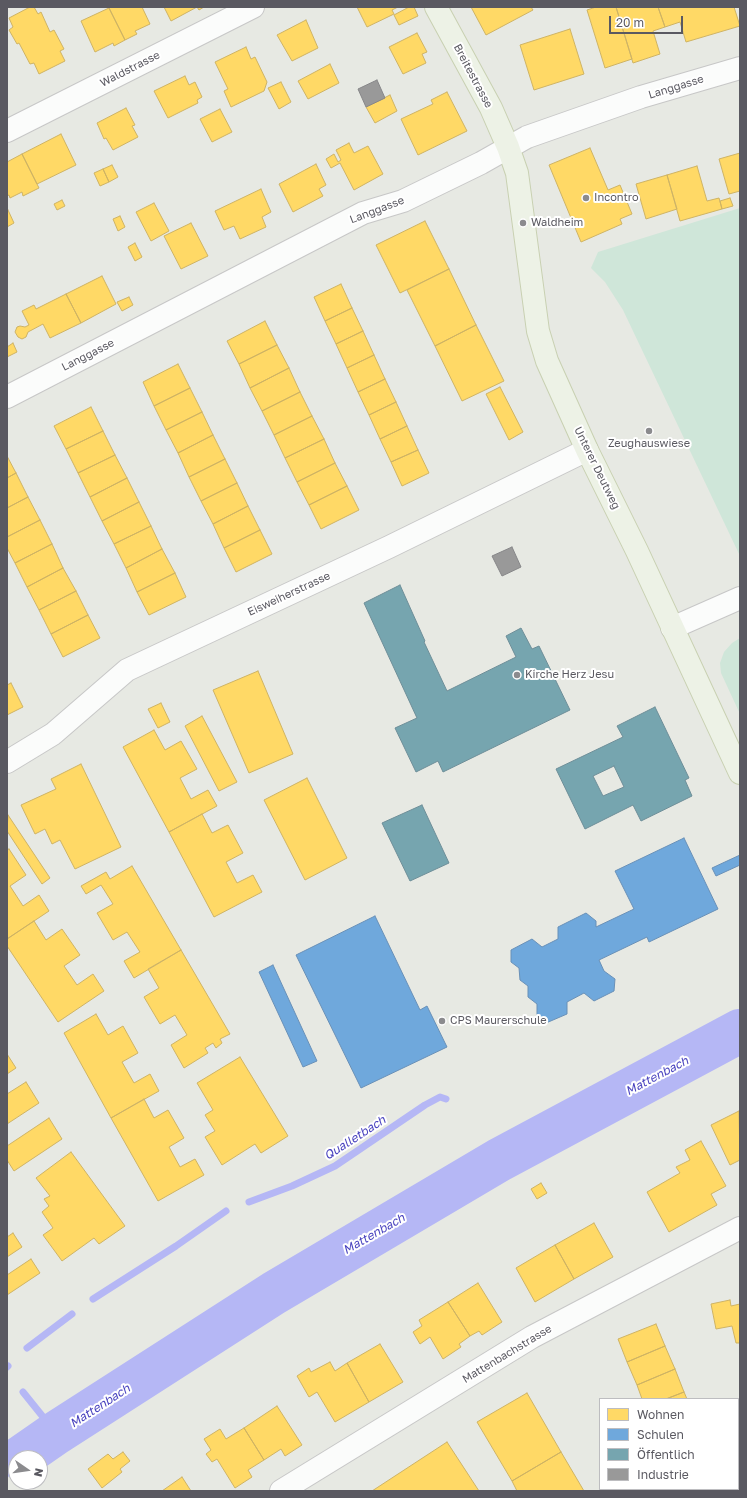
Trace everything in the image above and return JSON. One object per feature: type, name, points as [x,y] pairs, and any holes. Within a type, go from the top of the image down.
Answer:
[{"type":"main road","name":"Breitestrasse","points":[[436,7],[490,108],[508,146]]},
{"type":"main road","name":"Unterer Deutweg","points":[[508,146],[518,180],[538,331],[547,361],[587,450],[637,551],[740,772]]},
{"type":"street","name":"Waldstrasse","points":[[7,131],[253,7]]},
{"type":"street","name":"Langgasse","points":[[7,397],[363,213],[404,201],[481,163],[527,136],[641,97],[740,68]]},
{"type":"street","name":"Eisweiherstrasse","points":[[7,762],[53,734],[127,670],[396,543],[587,450]]},
{"type":"street","points":[[672,628],[740,598]]},
{"type":"street","name":"Mattenbachstrasse","points":[[280,1491],[532,1337],[740,1228]]},
{"type":"green space","name":"Zeughauswiese","points":[[740,208],[740,556],[623,310],[605,282],[591,268],[598,252]]},
{"type":"green space","points":[[740,638],[740,714],[721,673],[720,663],[724,652],[732,643]]},
{"type":"building: Wohnen","points":[[30,7],[34,7],[38,14],[41,12],[50,32],[54,30],[64,49],[60,51],[65,61],[39,74],[34,63],[30,64],[19,43],[17,44],[9,30],[13,27],[9,18]]},
{"type":"building: Wohnen","points":[[142,7],[150,24],[135,31],[137,34],[125,40],[109,8]]},
{"type":"building: Wohnen","points":[[164,7],[197,7],[171,21]]},
{"type":"building: Wohnen","points":[[197,7],[204,7],[199,10]]},
{"type":"building: Wohnen","points":[[357,7],[398,7],[392,10],[394,14],[367,27]]},
{"type":"building: Wohnen","points":[[409,7],[414,7],[418,16],[399,25],[394,15]]},
{"type":"building: Wohnen","points":[[471,7],[531,7],[533,10],[486,35]]},
{"type":"building: Wohnen","points":[[596,7],[616,7],[632,59],[605,68],[587,10]]},
{"type":"building: Wohnen","points":[[616,7],[658,7],[665,27],[653,31],[660,54],[633,63]]},
{"type":"building: Wohnen","points":[[658,7],[734,7],[740,26],[686,42],[680,22],[665,27]]},
{"type":"building: Wohnen","points":[[109,8],[125,40],[114,46],[113,43],[95,52],[81,21]]},
{"type":"building: Wohnen","points":[[306,20],[318,48],[292,61],[277,35]]},
{"type":"building: Wohnen","points":[[570,29],[584,74],[534,90],[520,45]]},
{"type":"building: Wohnen","points":[[417,33],[427,52],[422,54],[426,63],[403,74],[389,47]]},
{"type":"building: Wohnen","points":[[246,47],[251,59],[255,57],[267,82],[264,91],[231,107],[224,91],[228,89],[215,62]]},
{"type":"building: Wohnen","points":[[330,64],[339,83],[308,99],[298,81]]},
{"type":"building: Wohnen","points":[[185,76],[189,85],[195,82],[202,97],[197,100],[198,103],[168,118],[154,91]]},
{"type":"building: Wohnen","points":[[281,82],[291,102],[279,109],[268,88]]},
{"type":"building: Wohnen","points":[[447,92],[467,131],[418,155],[401,119],[433,104],[431,100]]},
{"type":"building: Wohnen","points":[[390,95],[397,111],[375,123],[366,107]]},
{"type":"building: Wohnen","points":[[126,108],[135,125],[132,126],[138,137],[113,150],[106,138],[104,139],[97,123]]},
{"type":"building: Wohnen","points":[[220,109],[232,132],[212,142],[200,119]]},
{"type":"building: Wohnen","points":[[61,134],[76,165],[37,184],[22,154]]},
{"type":"building: Wohnen","points":[[349,143],[354,153],[368,146],[383,174],[354,190],[340,163],[331,168],[326,159],[334,154],[338,162],[341,160],[336,150]]},
{"type":"building: Wohnen","points":[[590,148],[608,190],[620,185],[632,214],[620,219],[622,224],[581,242],[549,165]]},
{"type":"building: Wohnen","points":[[740,153],[740,191],[729,194],[719,159]]},
{"type":"building: Wohnen","points":[[22,154],[39,188],[23,196],[22,192],[10,198],[9,195],[7,196],[7,162]]},
{"type":"building: Wohnen","points":[[316,164],[326,185],[319,189],[323,196],[293,212],[279,184]]},
{"type":"building: Wohnen","points":[[112,165],[118,177],[109,182],[103,169]]},
{"type":"building: Wohnen","points":[[697,166],[707,201],[719,198],[722,209],[680,221],[667,175]]},
{"type":"building: Wohnen","points":[[103,169],[109,182],[100,186],[94,173]]},
{"type":"building: Wohnen","points":[[667,175],[677,209],[646,219],[636,184]]},
{"type":"building: Wohnen","points":[[261,189],[271,212],[262,217],[266,227],[240,239],[234,226],[224,230],[215,211]]},
{"type":"building: Wohnen","points":[[730,198],[733,206],[722,209],[720,201]]},
{"type":"building: Wohnen","points":[[62,200],[65,206],[57,210],[54,204]]},
{"type":"building: Wohnen","points":[[154,203],[169,231],[151,241],[136,212]]},
{"type":"building: Wohnen","points":[[8,210],[14,223],[7,227],[7,211]]},
{"type":"building: Wohnen","points":[[120,216],[125,227],[118,231],[113,219]]},
{"type":"building: Wohnen","points":[[425,221],[449,269],[400,293],[376,245]]},
{"type":"building: Wohnen","points":[[191,223],[208,256],[181,269],[164,236]]},
{"type":"building: Wohnen","points":[[135,243],[142,257],[135,261],[128,247]]},
{"type":"building: Wohnen","points":[[449,269],[476,325],[435,346],[407,290]]},
{"type":"building: Wohnen","points":[[102,276],[116,304],[81,323],[66,294]]},
{"type":"building: Wohnen","points":[[341,284],[352,308],[325,321],[314,297]]},
{"type":"building: Wohnen","points":[[66,294],[81,323],[50,338],[43,324],[28,332],[26,337],[22,339],[18,337],[15,332],[17,327],[25,327],[29,325],[22,311],[34,305],[36,309]]},
{"type":"building: Wohnen","points":[[129,297],[133,305],[122,311],[117,302]]},
{"type":"building: Wohnen","points":[[352,308],[363,331],[336,344],[325,321]]},
{"type":"building: Wohnen","points":[[265,321],[277,345],[239,364],[227,341]]},
{"type":"building: Wohnen","points":[[476,325],[504,381],[462,401],[435,346]]},
{"type":"building: Wohnen","points":[[363,331],[374,355],[347,368],[336,344]]},
{"type":"building: Wohnen","points":[[13,343],[17,352],[7,357],[7,347]]},
{"type":"building: Wohnen","points":[[277,345],[289,368],[250,388],[239,364]]},
{"type":"building: Wohnen","points":[[374,355],[385,379],[358,392],[347,368]]},
{"type":"building: Wohnen","points":[[178,364],[190,388],[154,406],[143,382]]},
{"type":"building: Wohnen","points":[[289,368],[300,392],[262,411],[250,388]]},
{"type":"building: Wohnen","points":[[385,379],[396,402],[369,415],[358,392]]},
{"type":"building: Wohnen","points":[[500,387],[523,432],[509,440],[486,394]]},
{"type":"building: Wohnen","points":[[190,388],[202,412],[166,430],[154,406]]},
{"type":"building: Wohnen","points":[[300,392],[312,416],[274,435],[262,411]]},
{"type":"building: Wohnen","points":[[396,402],[407,426],[380,439],[369,415]]},
{"type":"building: Wohnen","points":[[91,407],[103,431],[66,449],[54,426]]},
{"type":"building: Wohnen","points":[[202,412],[213,435],[178,453],[166,430]]},
{"type":"building: Wohnen","points":[[312,416],[324,439],[285,458],[274,435]]},
{"type":"building: Wohnen","points":[[407,426],[418,450],[391,462],[380,439]]},
{"type":"building: Wohnen","points":[[103,431],[115,455],[78,473],[66,449]]},
{"type":"building: Wohnen","points":[[213,435],[225,459],[189,477],[178,453]]},
{"type":"building: Wohnen","points":[[324,439],[335,463],[297,482],[285,458]]},
{"type":"building: Wohnen","points":[[418,450],[429,473],[402,486],[391,462]]},
{"type":"building: Wohnen","points":[[115,455],[127,478],[90,497],[78,473]]},
{"type":"building: Wohnen","points":[[7,456],[16,473],[7,478]]},
{"type":"building: Wohnen","points":[[225,459],[237,483],[201,501],[189,477]]},
{"type":"building: Wohnen","points":[[335,463],[347,486],[309,505],[297,482]]},
{"type":"building: Wohnen","points":[[16,473],[28,497],[7,508],[7,478]]},
{"type":"building: Wohnen","points":[[127,478],[139,502],[102,521],[90,497]]},
{"type":"building: Wohnen","points":[[237,483],[248,506],[213,524],[201,501]]},
{"type":"building: Wohnen","points":[[347,486],[359,510],[321,529],[309,505]]},
{"type":"building: Wohnen","points":[[28,497],[40,520],[7,537],[7,508]]},
{"type":"building: Wohnen","points":[[139,502],[151,526],[114,544],[102,521]]},
{"type":"building: Wohnen","points":[[248,506],[260,530],[224,548],[213,524]]},
{"type":"building: Wohnen","points":[[40,520],[52,544],[15,563],[7,548],[7,537]]},
{"type":"building: Wohnen","points":[[151,526],[162,549],[126,568],[114,544]]},
{"type":"building: Wohnen","points":[[260,530],[272,554],[236,572],[224,548]]},
{"type":"building: Wohnen","points":[[52,544],[63,568],[27,587],[15,563]]},
{"type":"building: Wohnen","points":[[162,549],[175,573],[137,592],[126,568]]},
{"type":"building: Wohnen","points":[[63,568],[76,591],[39,610],[27,587]]},
{"type":"building: Wohnen","points":[[175,573],[186,597],[149,615],[137,592]]},
{"type":"building: Wohnen","points":[[76,591],[88,615],[51,634],[39,610]]},
{"type":"building: Wohnen","points":[[88,615],[100,638],[63,657],[51,634]]},
{"type":"building: Wohnen","points":[[258,671],[293,754],[249,773],[213,690]]},
{"type":"building: Wohnen","points":[[11,683],[23,707],[7,715],[7,685]]},
{"type":"building: Wohnen","points":[[161,703],[170,722],[158,728],[148,709]]},
{"type":"building: Wohnen","points":[[202,716],[237,782],[219,791],[185,726]]},
{"type":"building: Wohnen","points":[[154,730],[165,750],[181,741],[197,769],[180,778],[191,799],[208,790],[217,806],[169,832],[123,747]]},
{"type":"building: Wohnen","points":[[81,764],[121,847],[75,869],[60,840],[52,844],[45,829],[35,834],[21,805],[56,789],[51,779]]},
{"type":"building: Wohnen","points":[[307,778],[347,858],[305,880],[264,800]]},
{"type":"building: Wohnen","points":[[202,814],[212,833],[228,825],[243,853],[226,862],[237,883],[253,875],[262,892],[214,917],[169,832]]},
{"type":"building: Wohnen","points":[[8,815],[50,878],[42,884],[7,831]]},
{"type":"building: Wohnen","points":[[9,849],[26,875],[10,886],[23,906],[39,895],[49,911],[7,939],[7,850]]},
{"type":"building: Wohnen","points":[[132,866],[181,950],[134,978],[124,961],[140,952],[127,932],[113,940],[97,913],[113,904],[101,885],[86,894],[81,886],[106,872],[110,879]]},
{"type":"building: Wohnen","points":[[34,921],[46,940],[62,929],[80,955],[64,966],[77,985],[93,974],[104,991],[58,1022],[7,946],[7,939]]},
{"type":"building: Wohnen","points":[[181,950],[230,1034],[220,1039],[222,1043],[216,1048],[213,1043],[205,1048],[208,1053],[184,1068],[171,1045],[187,1035],[175,1015],[160,1024],[144,997],[159,988],[148,969]]},
{"type":"building: Wohnen","points":[[96,1014],[108,1035],[123,1026],[138,1053],[122,1062],[134,1083],[150,1074],[159,1091],[111,1118],[64,1033]]},
{"type":"building: Wohnen","points":[[7,1054],[16,1068],[7,1074]]},
{"type":"building: Wohnen","points":[[240,1057],[288,1136],[261,1153],[255,1144],[222,1165],[205,1137],[215,1131],[205,1115],[213,1110],[197,1083]]},
{"type":"building: Wohnen","points":[[26,1082],[39,1103],[7,1124],[7,1094]]},
{"type":"building: Wohnen","points":[[144,1099],[154,1118],[168,1110],[184,1138],[169,1147],[180,1167],[195,1159],[204,1175],[158,1201],[111,1118]]},
{"type":"building: Wohnen","points":[[739,1111],[740,1160],[730,1165],[711,1125]]},
{"type":"building: Wohnen","points":[[49,1118],[62,1139],[14,1171],[7,1160],[7,1146]]},
{"type":"building: Wohnen","points":[[701,1141],[726,1186],[711,1194],[717,1205],[669,1232],[647,1192],[680,1173],[676,1167],[690,1160],[685,1150]]},
{"type":"building: Wohnen","points":[[71,1152],[125,1226],[99,1244],[94,1238],[62,1261],[43,1235],[53,1228],[42,1212],[49,1206],[44,1199],[50,1196],[36,1178]]},
{"type":"building: Wohnen","points":[[541,1183],[547,1193],[537,1199],[531,1189]]},
{"type":"building: Wohnen","points":[[594,1223],[613,1257],[574,1279],[555,1245]]},
{"type":"building: Wohnen","points":[[13,1233],[22,1247],[7,1257],[7,1237]]},
{"type":"building: Wohnen","points":[[555,1245],[574,1279],[535,1302],[516,1268]]},
{"type":"building: Wohnen","points":[[31,1259],[40,1273],[7,1295],[7,1275]]},
{"type":"building: Wohnen","points":[[478,1283],[502,1322],[482,1335],[479,1331],[470,1336],[448,1302]]},
{"type":"building: Wohnen","points":[[730,1300],[731,1306],[740,1304],[740,1343],[736,1343],[732,1326],[716,1329],[711,1304]]},
{"type":"building: Wohnen","points":[[448,1302],[470,1336],[459,1344],[461,1347],[443,1359],[430,1337],[420,1344],[413,1332],[422,1326],[419,1320]]},
{"type":"building: Wohnen","points":[[656,1324],[665,1346],[627,1362],[618,1339]]},
{"type":"building: Wohnen","points":[[380,1344],[403,1382],[369,1402],[347,1363]]},
{"type":"building: Wohnen","points":[[665,1346],[675,1369],[637,1385],[627,1362]]},
{"type":"building: Wohnen","points":[[330,1362],[335,1371],[347,1363],[369,1402],[335,1422],[317,1392],[309,1397],[297,1376],[309,1368],[311,1372]]},
{"type":"building: Wohnen","points":[[675,1369],[684,1392],[669,1398],[642,1398],[637,1385]]},
{"type":"building: Wohnen","points":[[684,1392],[687,1398],[669,1398]]},
{"type":"building: Wohnen","points":[[527,1393],[561,1452],[512,1481],[477,1422]]},
{"type":"building: Wohnen","points":[[277,1406],[302,1445],[285,1456],[281,1449],[264,1460],[244,1428]]},
{"type":"building: Wohnen","points":[[244,1428],[264,1460],[248,1470],[252,1477],[235,1488],[217,1459],[212,1462],[206,1454],[211,1450],[204,1439],[220,1429],[226,1439]]},
{"type":"building: Wohnen","points":[[447,1442],[479,1491],[372,1491]]},
{"type":"building: Wohnen","points":[[123,1452],[130,1461],[120,1469],[122,1472],[102,1488],[88,1469],[108,1454],[113,1459]]},
{"type":"building: Wohnen","points":[[561,1452],[584,1491],[517,1491],[512,1481]]},
{"type":"building: Wohnen","points":[[182,1477],[191,1491],[162,1491]]},
{"type":"building: Wohnen","points":[[680,1490],[704,1490],[702,1491]]},
{"type":"building: Schulen","name":"CPS Maurerschule","points":[[684,838],[718,909],[649,942],[647,937],[599,960],[604,971],[615,979],[614,991],[594,1001],[584,993],[567,1002],[567,1014],[546,1023],[537,1016],[537,1004],[528,997],[528,986],[520,980],[519,968],[511,962],[511,950],[532,939],[542,947],[558,939],[558,927],[586,913],[596,921],[596,927],[634,909],[615,871]]},
{"type":"building: Schulen","points":[[740,855],[740,865],[716,876],[712,868]]},
{"type":"building: Schulen","points":[[375,916],[420,1010],[427,1006],[447,1047],[361,1088],[296,955]]},
{"type":"building: Schulen","points":[[273,965],[317,1061],[303,1067],[259,972]]},
{"type":"building: Öffentlich","name":"Kirche Herz Jesu","points":[[400,585],[447,691],[516,657],[506,636],[521,628],[532,649],[539,646],[570,710],[443,772],[438,761],[416,772],[395,728],[417,718],[364,603]]},
{"type":"building: Öffentlich","points":[[655,707],[689,778],[685,780],[692,796],[641,821],[633,805],[585,829],[556,769],[623,737],[617,726]],"holes":[[[614,766],[624,787],[603,796],[593,776]]]},
{"type":"building: Öffentlich","points":[[422,805],[449,863],[410,881],[382,823]]},
{"type":"building: Industrie","points":[[377,80],[385,98],[366,107],[358,89]]},
{"type":"building: Industrie","points":[[512,547],[521,567],[502,576],[492,556]]},
{"type":"waterway","name":"Mattenbach","points":[[32,1450],[274,1293],[499,1160],[740,1031]]},
{"type":"waterway","name":"Qualletbach","points":[[249,1202],[292,1186],[335,1166],[425,1105],[440,1097],[446,1099]]},
{"type":"waterway","name":"Qualletbach","points":[[496,1157],[499,1160]]},
{"type":"waterway","name":"Qualletbach","points":[[93,1299],[176,1246],[226,1211]]},
{"type":"waterway","name":"Qualletbach","points":[[27,1348],[72,1314]]},
{"type":"waterway","points":[[23,1392],[56,1433]]},
{"type":"place","name":"Incontro","points":[[586,198]]},
{"type":"place","name":"Waldheim","points":[[523,223]]},
{"type":"place","name":"Zeughauswiese","points":[[649,431]]},
{"type":"place","name":"Kirche Herz Jesu","points":[[517,675]]},
{"type":"place","name":"CPS Maurerschule","points":[[442,1021]]}]
